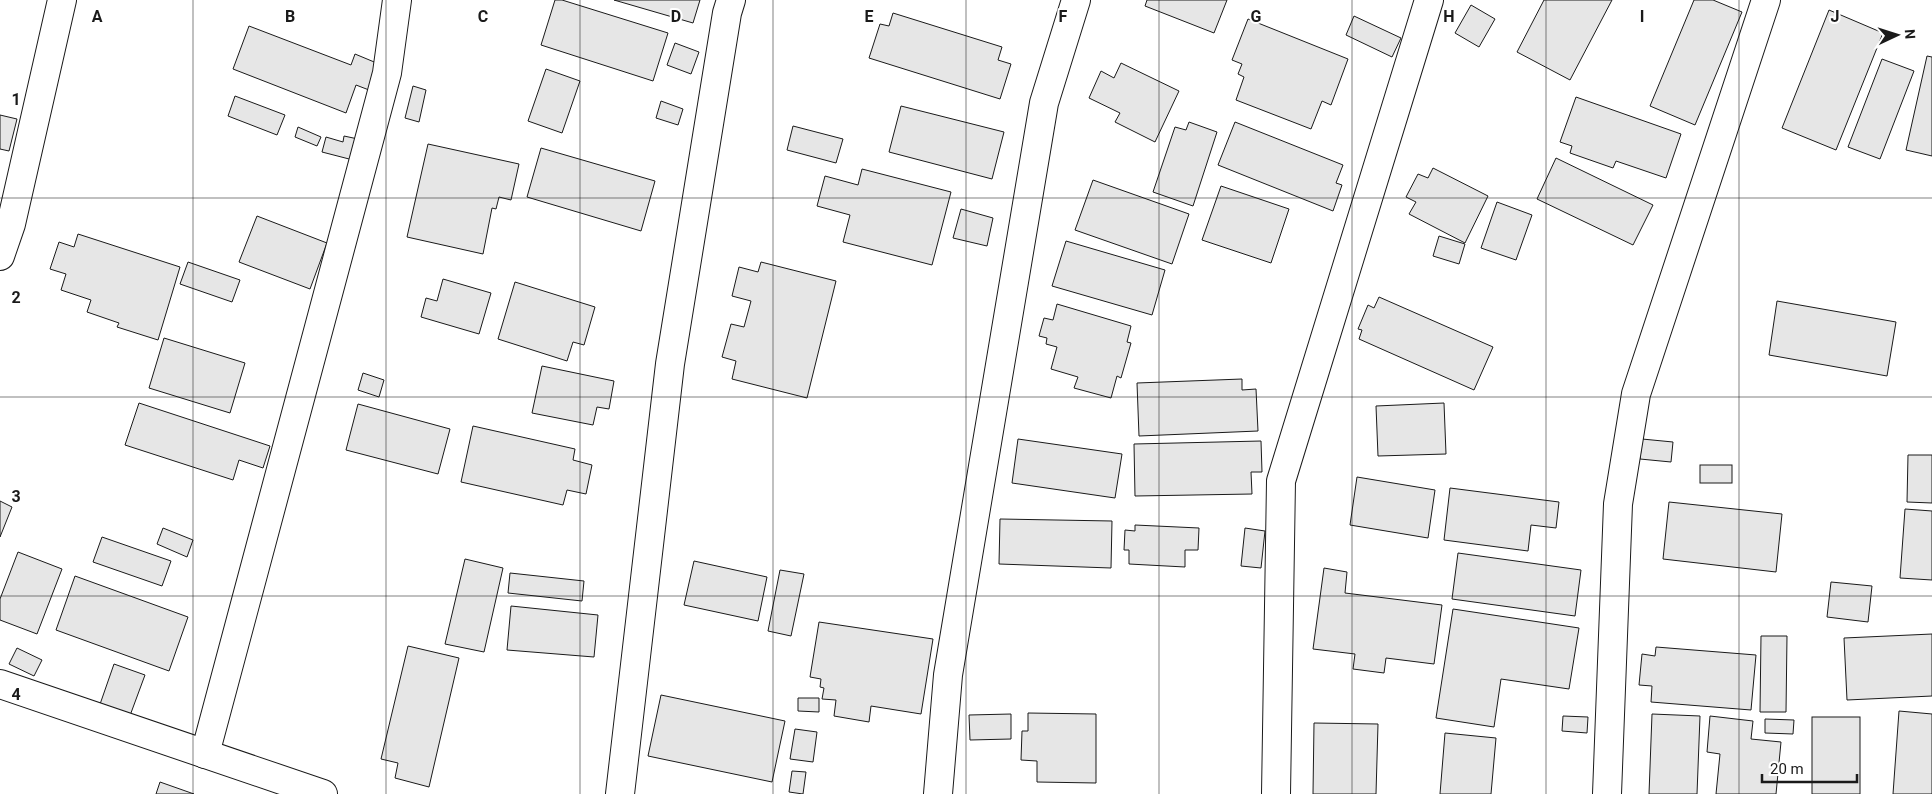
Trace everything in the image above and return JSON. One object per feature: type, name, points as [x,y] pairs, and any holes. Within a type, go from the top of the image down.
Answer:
[{"type":"street","points":[[0,256],[11,224],[62,0]]},
{"type":"street","points":[[205,754],[387,73],[397,0]]},
{"type":"street","points":[[620,794],[670,364],[727,13],[731,0]]},
{"type":"street","points":[[938,794],[948,675],[1044,103],[1076,0]]},
{"type":"street","points":[[1276,794],[1281,481],[1429,0]]},
{"type":"street","points":[[1607,794],[1618,504],[1636,394],[1766,0]]},
{"type":"street","points":[[0,684],[323,794]]},
{"type":"building","points":[[555,0],[562,0],[668,33],[653,81],[541,45]]},
{"type":"building","points":[[614,0],[700,0],[693,23]]},
{"type":"building","points":[[1147,0],[1227,0],[1214,33],[1145,6]]},
{"type":"building","points":[[1544,0],[1612,0],[1570,80],[1517,52]]},
{"type":"building","points":[[1694,0],[1713,0],[1742,12],[1695,125],[1650,106]]},
{"type":"building","points":[[1471,5],[1495,19],[1479,47],[1455,33]]},
{"type":"building","points":[[1829,10],[1883,33],[1836,150],[1782,128]]},
{"type":"building","points":[[893,13],[1002,47],[998,60],[1011,64],[1000,99],[869,58],[880,24],[889,26]]},
{"type":"building","points":[[1354,16],[1401,38],[1392,57],[1346,35]]},
{"type":"building","points":[[1248,19],[1348,59],[1331,105],[1322,101],[1311,129],[1236,100],[1244,77],[1238,74],[1242,64],[1232,60]]},
{"type":"building","points":[[249,26],[351,65],[355,54],[379,64],[369,90],[356,85],[346,113],[233,69]]},
{"type":"building","points":[[675,43],[699,52],[691,74],[667,65]]},
{"type":"building","points":[[1927,56],[1932,57],[1932,156],[1906,150]]},
{"type":"building","points":[[1882,59],[1914,71],[1880,159],[1848,147]]},
{"type":"building","points":[[1121,63],[1179,91],[1155,142],[1115,122],[1120,113],[1089,98],[1101,71],[1114,78]]},
{"type":"building","points":[[546,69],[580,81],[562,133],[528,121]]},
{"type":"building","points":[[413,86],[426,90],[419,122],[405,118]]},
{"type":"building","points":[[235,96],[285,115],[277,135],[228,116]]},
{"type":"building","points":[[1576,97],[1681,134],[1666,178],[1616,161],[1613,168],[1570,153],[1572,146],[1560,142]]},
{"type":"building","points":[[661,101],[683,109],[678,125],[656,118]]},
{"type":"building","points":[[901,106],[1004,132],[992,179],[889,152]]},
{"type":"building","points":[[0,115],[17,119],[9,151],[0,149]]},
{"type":"building","points":[[1189,122],[1217,132],[1193,206],[1153,192],[1175,127],[1186,130]]},
{"type":"building","points":[[1235,122],[1343,165],[1336,183],[1342,185],[1333,211],[1218,165]]},
{"type":"building","points":[[793,126],[843,139],[836,163],[787,150]]},
{"type":"building","points":[[298,127],[321,137],[317,146],[295,137]]},
{"type":"building","points":[[344,136],[358,139],[353,160],[322,152],[326,137],[343,142]]},
{"type":"building","points":[[428,144],[519,164],[511,200],[499,197],[496,209],[492,208],[483,254],[407,237]]},
{"type":"building","points":[[541,148],[655,181],[641,231],[527,197]]},
{"type":"building","points":[[1556,158],[1653,205],[1633,245],[1537,199]]},
{"type":"building","points":[[1433,168],[1488,196],[1465,243],[1409,214],[1416,202],[1406,197],[1418,174],[1428,178]]},
{"type":"building","points":[[862,169],[951,192],[932,265],[843,242],[850,215],[817,206],[825,176],[858,185]]},
{"type":"building","points":[[1093,180],[1189,214],[1172,264],[1075,230]]},
{"type":"building","points":[[1221,186],[1289,209],[1271,263],[1202,240]]},
{"type":"building","points":[[1497,202],[1532,215],[1516,260],[1481,248]]},
{"type":"building","points":[[961,209],[993,218],[987,246],[953,238]]},
{"type":"building","points":[[257,216],[327,243],[310,289],[239,262]]},
{"type":"building","points":[[78,234],[180,267],[158,340],[117,327],[119,323],[87,312],[91,300],[61,290],[66,274],[50,269],[59,242],[74,247]]},
{"type":"building","points":[[1439,236],[1465,244],[1459,264],[1433,256]]},
{"type":"building","points":[[1066,241],[1165,270],[1152,315],[1052,286]]},
{"type":"building","points":[[188,262],[240,280],[232,302],[180,284]]},
{"type":"building","points":[[761,262],[836,281],[807,398],[732,379],[736,361],[722,357],[731,324],[744,327],[751,301],[732,296],[739,267],[758,272]]},
{"type":"building","points":[[443,279],[491,293],[479,334],[421,317],[426,298],[437,301]]},
{"type":"building","points":[[515,282],[595,307],[584,345],[573,342],[567,361],[498,339]]},
{"type":"building","points":[[1379,297],[1493,347],[1474,390],[1359,339],[1362,330],[1358,329],[1368,305],[1374,308]]},
{"type":"building","points":[[1777,301],[1896,322],[1887,376],[1769,355]]},
{"type":"building","points":[[1057,304],[1131,326],[1127,342],[1131,343],[1121,378],[1117,376],[1111,398],[1074,388],[1078,377],[1051,369],[1057,347],[1046,344],[1047,338],[1039,336],[1044,318],[1053,320]]},
{"type":"building","points":[[164,338],[245,363],[230,413],[149,388]]},
{"type":"building","points":[[542,366],[614,381],[609,409],[597,407],[593,425],[532,413]]},
{"type":"building","points":[[363,373],[384,380],[379,397],[358,390]]},
{"type":"building","points":[[1242,379],[1242,390],[1256,389],[1258,431],[1139,436],[1137,383]]},
{"type":"building","points":[[139,403],[270,446],[263,468],[239,460],[233,480],[125,445]]},
{"type":"building","points":[[1444,403],[1446,454],[1378,456],[1376,406]]},
{"type":"building","points":[[358,404],[450,429],[438,474],[346,450]]},
{"type":"building","points":[[473,426],[575,449],[573,460],[592,465],[586,494],[567,490],[563,505],[461,482]]},
{"type":"building","points":[[1018,439],[1122,454],[1115,498],[1012,483]]},
{"type":"building","points":[[1642,439],[1673,442],[1671,462],[1640,459]]},
{"type":"building","points":[[1261,441],[1262,472],[1251,472],[1252,494],[1135,496],[1134,444]]},
{"type":"building","points":[[1908,455],[1932,455],[1932,503],[1907,502]]},
{"type":"building","points":[[1700,465],[1732,465],[1732,483],[1700,483]]},
{"type":"building","points":[[1357,477],[1435,490],[1428,538],[1350,525]]},
{"type":"building","points":[[1450,488],[1559,502],[1556,528],[1531,525],[1528,551],[1444,540]]},
{"type":"building","points":[[0,501],[12,507],[0,537]]},
{"type":"building","points":[[1669,502],[1782,514],[1776,572],[1663,559]]},
{"type":"building","points":[[1905,509],[1932,511],[1932,580],[1900,578]]},
{"type":"building","points":[[1000,519],[1112,521],[1111,568],[999,564]]},
{"type":"building","points":[[1135,525],[1199,528],[1198,550],[1185,550],[1185,567],[1129,564],[1129,550],[1124,550],[1125,530],[1135,531]]},
{"type":"building","points":[[163,528],[193,540],[187,557],[157,544]]},
{"type":"building","points":[[1245,528],[1265,531],[1261,568],[1241,566]]},
{"type":"building","points":[[102,537],[171,561],[162,586],[93,562]]},
{"type":"building","points":[[18,552],[62,569],[37,634],[0,620],[0,599]]},
{"type":"building","points":[[1458,553],[1581,570],[1575,616],[1452,599]]},
{"type":"building","points":[[465,559],[503,568],[484,652],[445,644]]},
{"type":"building","points":[[694,561],[767,577],[758,621],[684,605]]},
{"type":"building","points":[[1324,568],[1347,572],[1345,593],[1442,605],[1434,664],[1386,658],[1384,673],[1353,669],[1355,654],[1313,649]]},
{"type":"building","points":[[780,570],[804,574],[791,636],[768,631]]},
{"type":"building","points":[[510,573],[584,581],[582,601],[508,593]]},
{"type":"building","points":[[75,576],[188,617],[169,671],[56,630]]},
{"type":"building","points":[[1831,582],[1872,586],[1868,622],[1827,617]]},
{"type":"building","points":[[511,606],[598,615],[594,657],[507,650]]},
{"type":"building","points":[[1453,609],[1579,628],[1569,689],[1501,679],[1494,727],[1436,718]]},
{"type":"building","points":[[819,622],[933,639],[921,714],[871,706],[869,722],[834,716],[836,700],[822,699],[824,688],[820,687],[821,679],[810,677]]},
{"type":"building","points":[[1932,634],[1932,696],[1847,700],[1844,638]]},
{"type":"building","points":[[1761,636],[1787,636],[1786,712],[1760,712]]},
{"type":"building","points":[[408,646],[459,658],[429,787],[395,778],[398,763],[381,759]]},
{"type":"building","points":[[1656,647],[1756,655],[1751,710],[1651,702],[1652,686],[1639,685],[1642,654],[1655,656]]},
{"type":"building","points":[[17,648],[42,660],[34,676],[9,664]]},
{"type":"building","points":[[114,664],[145,675],[128,721],[98,710]]},
{"type":"building","points":[[661,695],[785,721],[772,782],[648,756]]},
{"type":"building","points":[[798,698],[819,698],[819,712],[798,711]]},
{"type":"building","points":[[1899,711],[1932,714],[1932,794],[1893,794]]},
{"type":"building","points":[[1028,713],[1096,714],[1096,783],[1037,782],[1037,761],[1021,760],[1022,731],[1028,731]]},
{"type":"building","points":[[1011,714],[1011,739],[970,740],[969,715]]},
{"type":"building","points":[[1652,714],[1700,716],[1697,794],[1649,794]]},
{"type":"building","points":[[1563,716],[1588,717],[1587,733],[1562,731]]},
{"type":"building","points":[[1710,716],[1753,721],[1751,739],[1781,742],[1776,794],[1716,794],[1720,754],[1707,752]]},
{"type":"building","points":[[1812,717],[1860,717],[1860,794],[1812,794]]},
{"type":"building","points":[[1765,719],[1794,720],[1793,734],[1765,733]]},
{"type":"building","points":[[1314,723],[1378,724],[1376,794],[1313,794]]},
{"type":"building","points":[[795,729],[817,732],[813,762],[790,759]]},
{"type":"building","points":[[1445,733],[1496,738],[1491,794],[1440,794]]},
{"type":"building","points":[[792,771],[806,772],[803,794],[789,792]]},
{"type":"building","points":[[160,782],[194,794],[156,794]]}]
